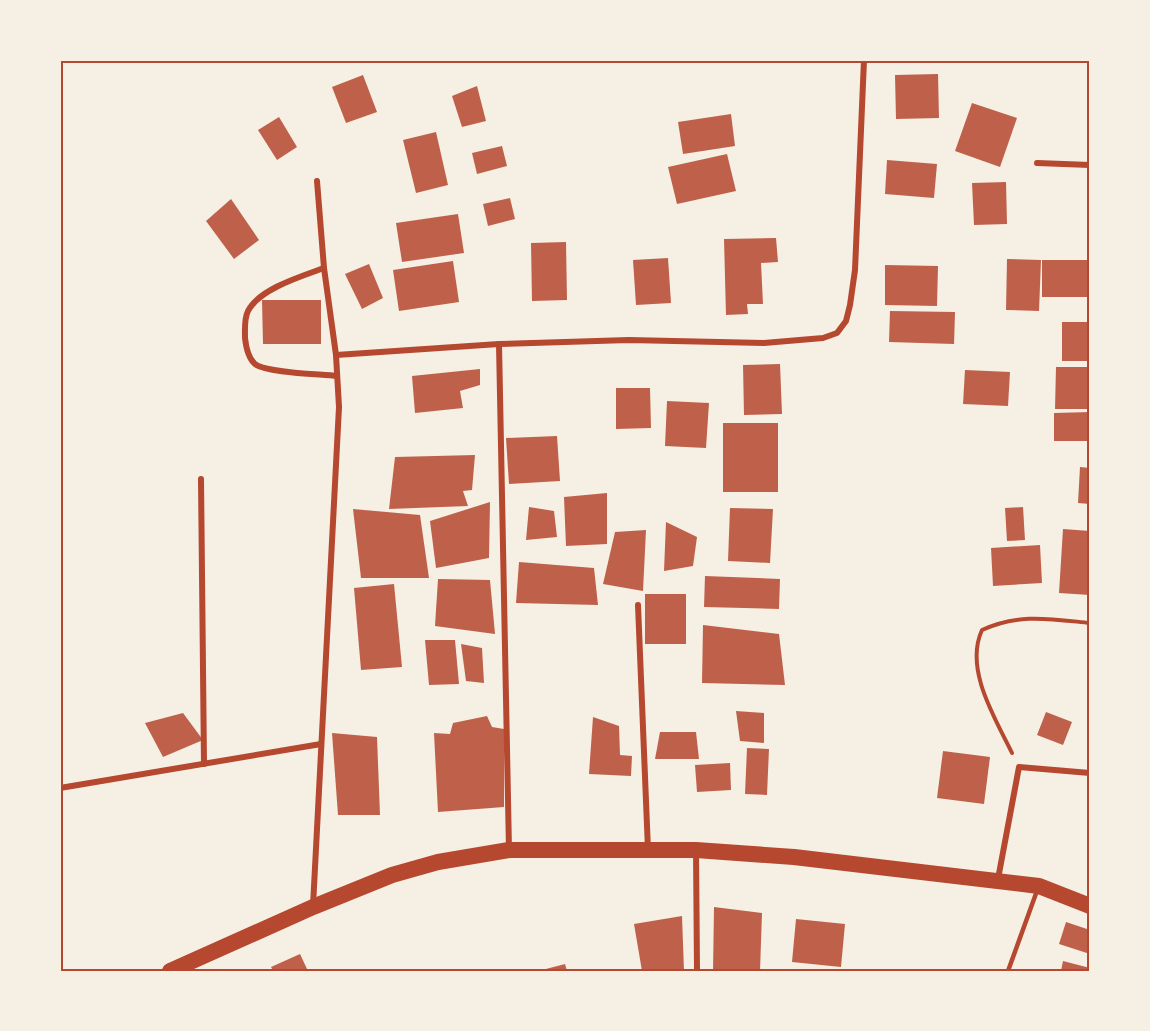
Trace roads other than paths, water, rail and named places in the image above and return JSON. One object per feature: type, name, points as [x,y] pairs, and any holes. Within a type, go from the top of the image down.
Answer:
[{"type":"highway","points":[[170,971],[313,907],[392,875],[448,860],[509,849],[696,850],[794,857],[997,879],[1039,886],[1090,906]]},
{"type":"street","points":[[336,356],[499,344],[629,340],[764,343],[823,338],[837,333],[846,321],[855,270],[864,60]]},
{"type":"street","points":[[1037,163],[1090,165]]},
{"type":"street","points":[[313,907],[339,407],[336,356],[324,268],[317,181]]},
{"type":"street","points":[[324,268],[267,292],[255,301],[245,322],[246,348],[254,364],[266,370],[337,376]]},
{"type":"street","points":[[499,344],[509,849]]},
{"type":"street","points":[[201,479],[204,764]]},
{"type":"street","points":[[638,605],[648,850]]},
{"type":"street","points":[[60,788],[321,744]]},
{"type":"street","points":[[997,879],[1019,766],[1090,773]]},
{"type":"street","points":[[696,850],[697,971]]},
{"type":"lane","points":[[1008,971],[1039,886]]}]
